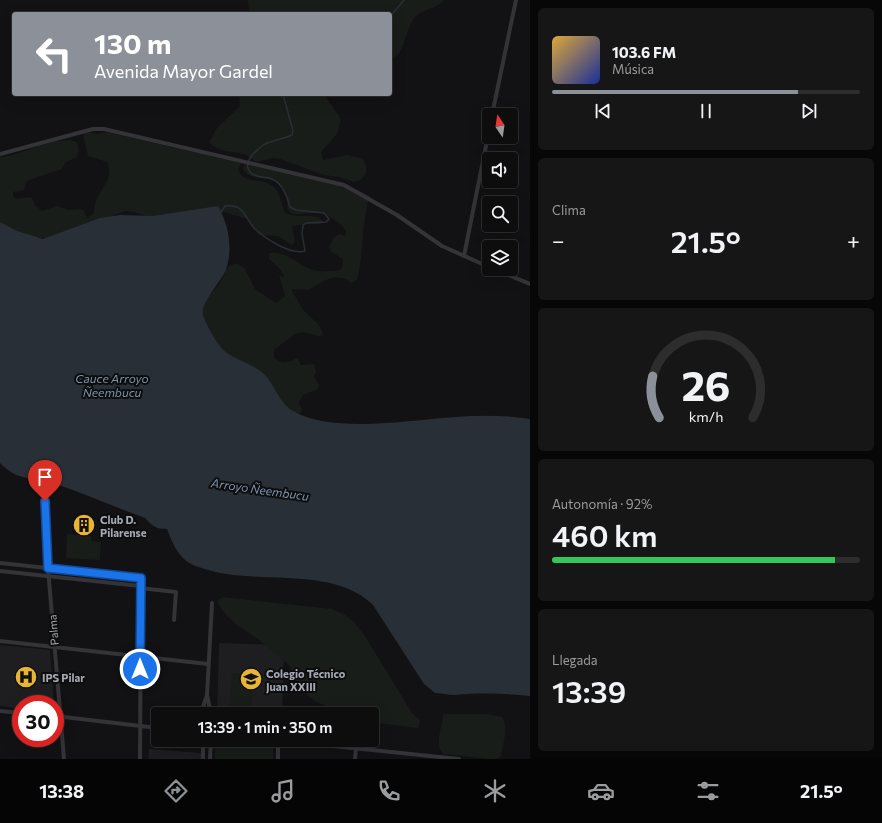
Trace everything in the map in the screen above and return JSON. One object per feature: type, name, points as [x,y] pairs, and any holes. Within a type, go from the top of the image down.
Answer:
[{"type":"street","points":[[493,108],[516,0]]},
{"type":"street","points":[[0,154],[93,129],[104,129],[249,164],[329,180],[344,185],[397,215],[437,243],[482,264]]},
{"type":"street","points":[[464,256],[486,144]]},
{"type":"street","points":[[511,276],[530,284]]},
{"type":"street","name":"Palma","points":[[45,501],[48,568],[58,695]]},
{"type":"street","points":[[0,562],[141,578],[140,759]]},
{"type":"street","points":[[0,571],[176,592],[174,620]]},
{"type":"street","points":[[209,707],[207,695],[212,603]]},
{"type":"street","points":[[0,641],[140,655],[208,664]]},
{"type":"street","points":[[203,707],[207,695]]},
{"type":"street","points":[[0,711],[12,712]]},
{"type":"street","points":[[64,716],[151,727]]},
{"type":"street","name":"Palma","points":[[63,747],[64,759]]},
{"type":"street","points":[[203,747],[203,759]]},
{"type":"street","points":[[210,759],[211,747]]},
{"type":"street","points":[[277,747],[278,759]]},
{"type":"street","points":[[346,747],[432,758],[459,759]]},
{"type":"street","points":[[355,759],[356,748]]},
{"type":"shaded area","points":[[248,0],[444,0],[437,6],[418,14],[415,17],[411,22],[400,52],[392,59],[392,12],[249,12]]},
{"type":"shaded area","points":[[239,96],[325,96],[341,119],[337,134],[321,152],[323,160],[347,155],[363,159],[366,166],[366,174],[361,180],[354,182],[339,177],[324,175],[280,159],[272,158],[257,162],[246,155],[216,148],[209,142],[217,128],[240,106]]},
{"type":"shaded area","points":[[87,132],[98,134],[106,132],[241,163],[238,170],[245,178],[266,182],[271,184],[277,190],[284,212],[294,216],[315,216],[322,220],[321,224],[292,226],[295,242],[292,245],[278,236],[259,235],[247,219],[224,212],[198,216],[145,216],[126,211],[47,238],[0,235],[0,157],[9,156],[49,143],[69,140],[77,142],[79,150],[77,157],[66,162],[62,169],[29,180],[26,182],[24,190],[13,192],[13,196],[16,199],[28,197],[32,198],[35,205],[42,211],[57,206],[69,210],[81,209],[84,211],[87,218],[93,214],[95,203],[108,178],[109,168],[107,162],[88,156],[83,134]]},
{"type":"shaded area","points":[[244,163],[356,189],[370,196],[365,217],[361,259],[357,280],[350,283],[348,280],[337,277],[327,279],[309,290],[293,289],[292,292],[301,307],[320,327],[323,335],[319,336],[303,332],[295,334],[274,350],[274,358],[280,361],[288,362],[297,358],[301,365],[314,364],[316,372],[314,376],[319,385],[318,389],[303,395],[299,402],[302,410],[298,416],[214,357],[200,305],[219,285],[228,267],[234,264],[239,264],[245,269],[255,289],[276,303],[285,296],[279,275],[284,276],[280,269],[269,259],[269,253],[285,255],[310,269],[318,271],[337,271],[342,268],[343,259],[331,252],[329,246],[334,237],[339,234],[345,236],[346,232],[343,226],[326,215],[320,213],[294,214],[290,212],[285,191],[279,184],[275,181],[250,176],[243,169]]},
{"type":"shaded area","points":[[67,534],[91,536],[91,541],[101,542],[100,560],[66,558]]},
{"type":"shaded area","points":[[223,597],[332,609],[345,615],[354,622],[365,636],[412,713],[420,721],[418,728],[379,723],[379,707],[328,707],[315,701],[301,690],[292,675],[290,666],[227,616],[219,605],[218,600]]},
{"type":"shaded area","name":"Colegio Técnico Juan XXIII","points":[[219,643],[284,645],[282,707],[217,707]]},
{"type":"shaded area","name":"IPS Pilar","points":[[0,645],[50,650],[53,695],[12,695],[12,708],[0,706]]},
{"type":"shaded area","points":[[232,673],[254,674],[253,688],[231,687]]},
{"type":"shaded area","points":[[231,687],[253,689],[251,707],[229,707]]},
{"type":"shaded area","points":[[443,714],[487,714],[502,717],[505,730],[501,756],[497,759],[490,759],[444,754],[439,746],[439,736]]},
{"type":"shaded area","points":[[215,747],[273,747],[273,759],[215,759]]},
{"type":"shaded area","points":[[149,749],[201,753],[201,759],[148,759]]},
{"type":"water","name":"Cauce Arroyo Ñeembucu","points":[[218,206],[225,221],[229,237],[228,262],[226,270],[205,305],[203,315],[213,336],[220,346],[231,355],[259,370],[269,380],[283,402],[293,411],[310,418],[350,424],[372,424],[474,416],[502,416],[530,419],[530,696],[511,694],[454,695],[435,693],[424,684],[373,605],[356,593],[337,585],[315,581],[293,578],[225,574],[196,566],[185,560],[180,555],[167,529],[157,528],[145,518],[65,487],[19,476],[0,463],[0,222],[17,231],[43,239],[100,218],[120,215],[153,216]]},
{"type":"waterway","points":[[392,15],[404,0]]},
{"type":"waterway","points":[[221,212],[225,206],[232,206],[241,209],[251,225],[265,237],[278,245],[292,251],[299,252],[305,251],[302,233],[303,225],[306,223],[326,222],[329,219],[324,213],[296,210],[290,207],[281,185],[269,178],[254,175],[248,167],[250,158],[265,144],[292,135],[293,131],[284,96]]},
{"type":"place","name":"Club D. Pilarense","points":[[84,525]]},
{"type":"place","name":"IPS Pilar","points":[[26,677]]},
{"type":"place","name":"Colegio Técnico Juan XXIII","points":[[251,679]]},
{"type":"route","points":[[45,501],[48,568],[141,578],[140,669]]},
{"type":"water label","name":"Arroyo Ñeembucu","points":[[260,489]]}]
